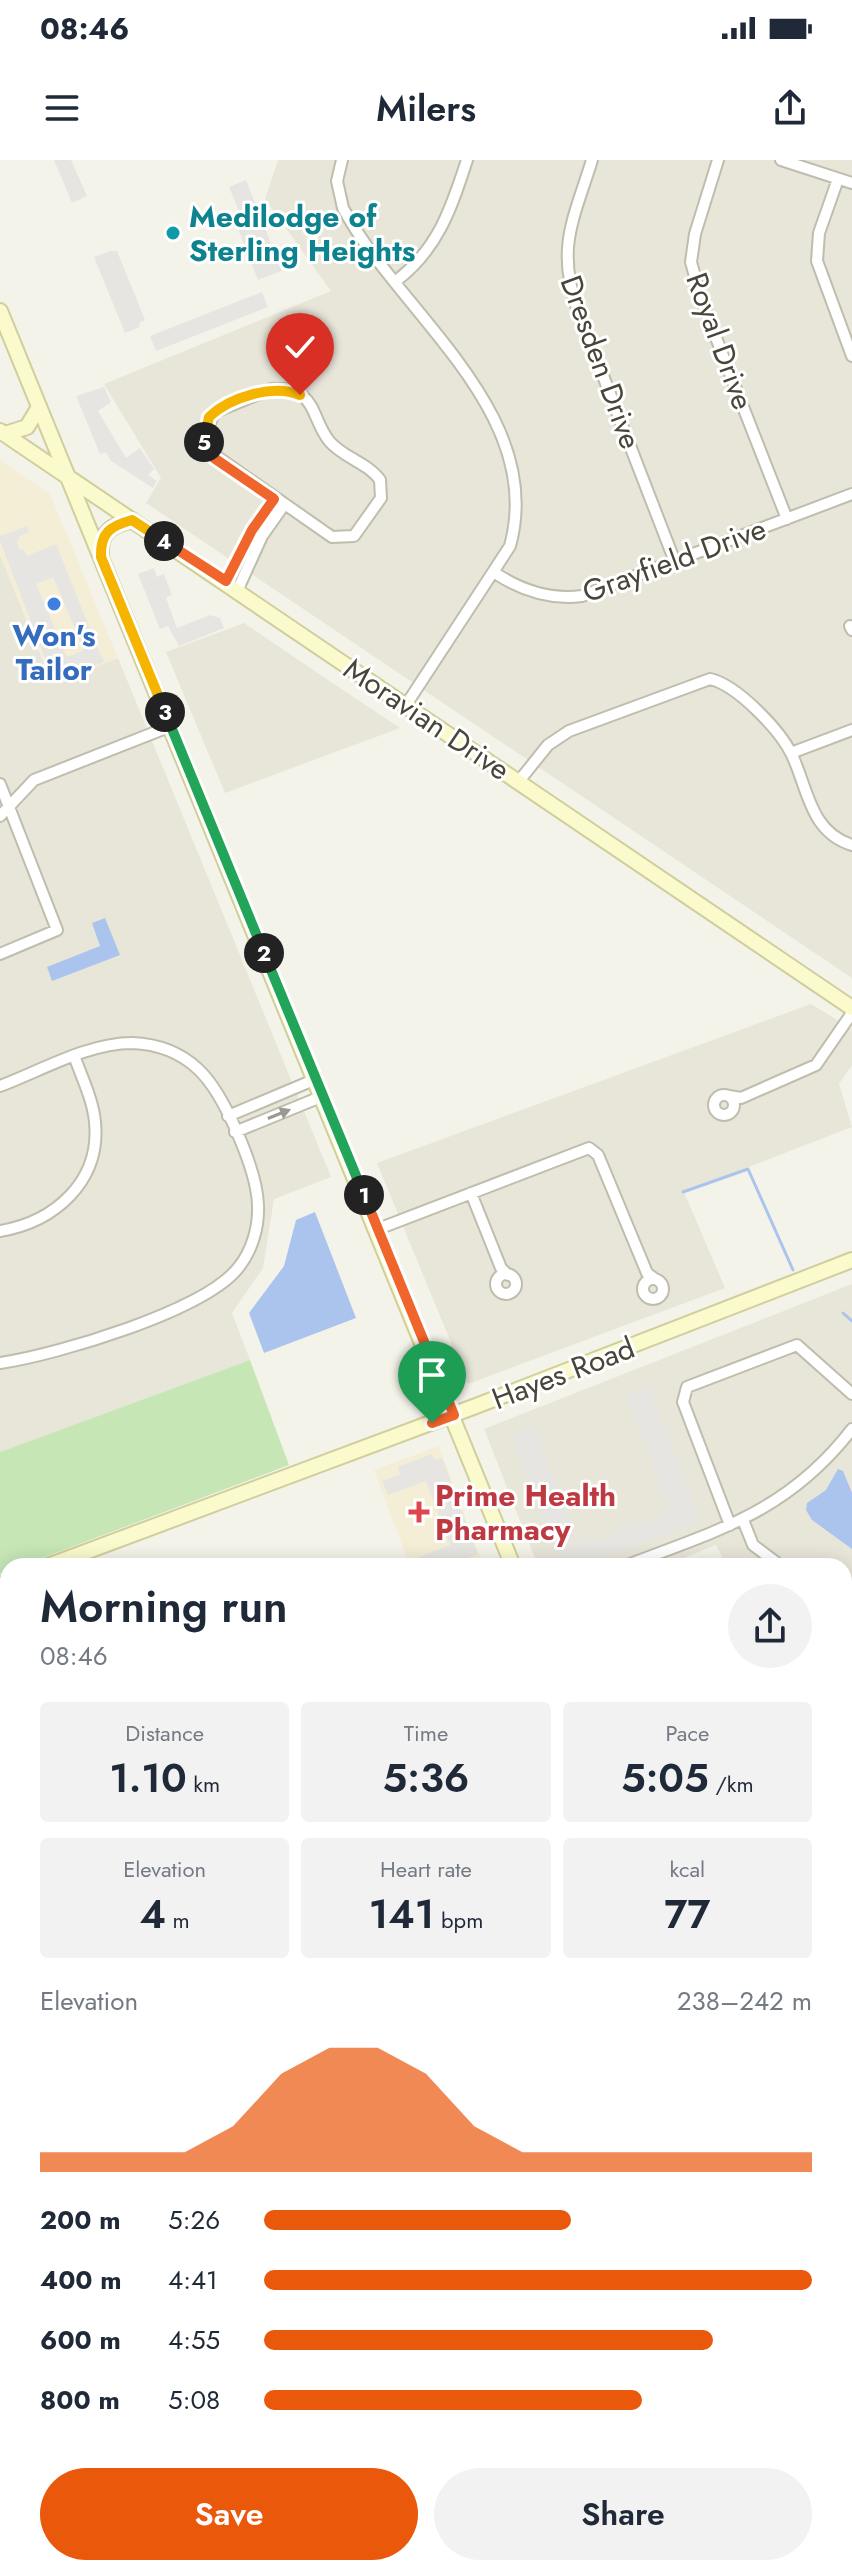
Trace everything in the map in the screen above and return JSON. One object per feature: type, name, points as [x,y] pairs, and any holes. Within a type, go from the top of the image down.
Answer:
[{"type":"street","points":[[342,160],[337,181],[343,208],[471,379],[491,414],[516,488],[515,527],[495,573],[406,705]]},
{"type":"street","points":[[396,281],[424,258],[437,239],[467,160]]},
{"type":"street","name":"Dresden Drive","points":[[592,160],[568,238],[566,269],[578,311],[675,562]]},
{"type":"street","name":"Royal Drive","points":[[718,160],[691,247],[691,262],[702,302],[787,519]]},
{"type":"street","points":[[781,160],[852,183]]},
{"type":"street","points":[[838,179],[819,233],[817,261],[852,356]]},
{"type":"street","points":[[0,311],[378,1229],[510,1558]]},
{"type":"street","points":[[276,389],[308,400],[330,442],[376,474],[382,489],[379,502],[354,536],[347,539],[332,537],[279,502],[214,458],[204,443],[206,425],[215,412],[276,389]]},
{"type":"street","points":[[2,433],[27,427],[39,407]]},
{"type":"street","name":"Moravian Drive","points":[[2,433],[232,585],[852,1010]]},
{"type":"street","name":"Grayfield Drive","points":[[495,573],[528,591],[572,598],[591,594],[852,494]]},
{"type":"street","points":[[232,585],[252,530],[279,502]]},
{"type":"street","points":[[101,557],[101,544],[106,532],[132,520]]},
{"type":"street","points":[[519,781],[548,745],[569,731],[710,679],[739,693],[791,753],[822,826],[836,838],[852,845]]},
{"type":"street","points":[[0,816],[22,789],[47,773],[171,726]]},
{"type":"street","points":[[791,753],[852,730]]},
{"type":"street","points":[[0,784],[57,930],[0,954]]},
{"type":"street","points":[[741,1098],[719,1096],[714,1107],[723,1114],[741,1098],[816,1065],[852,1010]]},
{"type":"street","points":[[0,1086],[120,1044],[163,1048],[199,1069],[212,1085],[235,1132],[258,1203],[249,1249],[228,1279],[203,1297],[44,1357],[0,1363]]},
{"type":"street","points":[[0,1231],[33,1223],[55,1211],[80,1184],[90,1163],[95,1119],[75,1058]]},
{"type":"street","points":[[228,1116],[316,1079]]},
{"type":"street","points":[[235,1132],[323,1096]]},
{"type":"street","points":[[729,1096],[733,1107]]},
{"type":"street","points":[[378,1229],[585,1149],[593,1149],[649,1279]]},
{"type":"street","points":[[471,1193],[503,1274]]},
{"type":"street","name":"Hayes Road","points":[[70,1558],[454,1415],[852,1260]]},
{"type":"street","points":[[730,1525],[683,1402],[687,1387],[797,1345],[852,1394]]},
{"type":"street","points":[[645,1558],[743,1520],[799,1487],[818,1471],[852,1429]]},
{"type":"street","points":[[743,1520],[753,1545],[770,1558]]},
{"type":"shaded area","points":[[54,160],[71,160],[87,196],[72,203]]},
{"type":"shaded area","points":[[278,160],[852,160],[852,978],[146,503],[161,478],[104,384],[331,291],[265,199]]},
{"type":"shaded area","points":[[246,180],[282,271],[258,280],[236,224],[243,221],[229,187]]},
{"type":"shaded area","points":[[117,251],[145,320],[139,323],[140,327],[125,333],[94,257]]},
{"type":"shaded area","points":[[262,292],[268,307],[156,351],[150,336]]},
{"type":"shaded area","points":[[104,387],[111,402],[98,411],[126,458],[140,448],[154,469],[148,475],[157,481],[153,488],[111,461],[106,452],[100,454],[76,396]]},
{"type":"shaded area","points":[[0,460],[50,494],[118,658],[53,683],[0,555]]},
{"type":"shaded area","points":[[27,526],[29,532],[19,537],[17,543],[27,556],[56,544],[94,639],[88,642],[90,646],[96,644],[104,662],[54,682],[0,536]],"holes":[[[53,577],[84,650],[67,657],[36,584]]]},
{"type":"shaded area","points":[[0,555],[52,683],[118,658],[331,1177],[274,1199],[263,1268],[232,1313],[250,1360],[0,1452]]},
{"type":"shaded area","points":[[154,568],[157,577],[164,574],[172,595],[166,598],[177,628],[210,615],[220,618],[224,628],[179,646],[168,626],[160,629],[138,574]]},
{"type":"shaded area","points":[[244,623],[400,728],[225,793],[166,652]]},
{"type":"shaded area","points":[[811,1004],[852,1029],[852,1065],[839,1084],[852,1127],[684,1192],[725,1288],[468,1384],[377,1163]]},
{"type":"shaded area","points":[[852,1284],[852,1558],[723,1558],[716,1545],[684,1558],[535,1558],[484,1429]]},
{"type":"shaded area","points":[[649,1385],[701,1521],[604,1558],[558,1558],[511,1435],[534,1426],[576,1536],[569,1540],[574,1550],[577,1549],[574,1541],[583,1538],[587,1545],[619,1533],[617,1525],[630,1520],[633,1527],[666,1515],[664,1507],[673,1503],[676,1511],[679,1510],[675,1499],[667,1502],[626,1394]]},
{"type":"shaded area","points":[[439,1446],[481,1558],[407,1558],[374,1470]]},
{"type":"shaded area","points":[[432,1454],[434,1460],[442,1458],[456,1495],[449,1500],[457,1498],[470,1534],[463,1537],[471,1537],[478,1554],[468,1558],[419,1558],[450,1545],[426,1481],[388,1495],[382,1481],[400,1474],[398,1467]]},
{"type":"green space","points":[[250,1360],[289,1465],[42,1558],[0,1558],[0,1452]]},
{"type":"water","points":[[105,918],[120,955],[52,981],[47,967],[100,946],[92,923]]},
{"type":"water","points":[[315,1212],[356,1318],[264,1353],[249,1313],[284,1266],[296,1220]]},
{"type":"water","points":[[838,1469],[843,1471],[852,1493],[852,1549],[812,1520],[806,1510],[807,1503],[826,1490]]},
{"type":"waterway","points":[[683,1192],[748,1169],[793,1270]]},
{"type":"waterway","points":[[843,1313],[852,1321]]},
{"type":"place","name":"Medilodge of Sterling Heights","points":[[173,233]]},
{"type":"place","name":"Won's Tailor","points":[[54,604]]},
{"type":"place","name":"Prime Health Pharmacy","points":[[419,1512]]},
{"type":"route","points":[[300,395],[284,389],[271,389],[220,409],[209,417],[204,443],[208,451],[274,499],[252,530],[226,581],[132,520],[106,532],[102,537],[101,557],[454,1415],[432,1423]]}]
